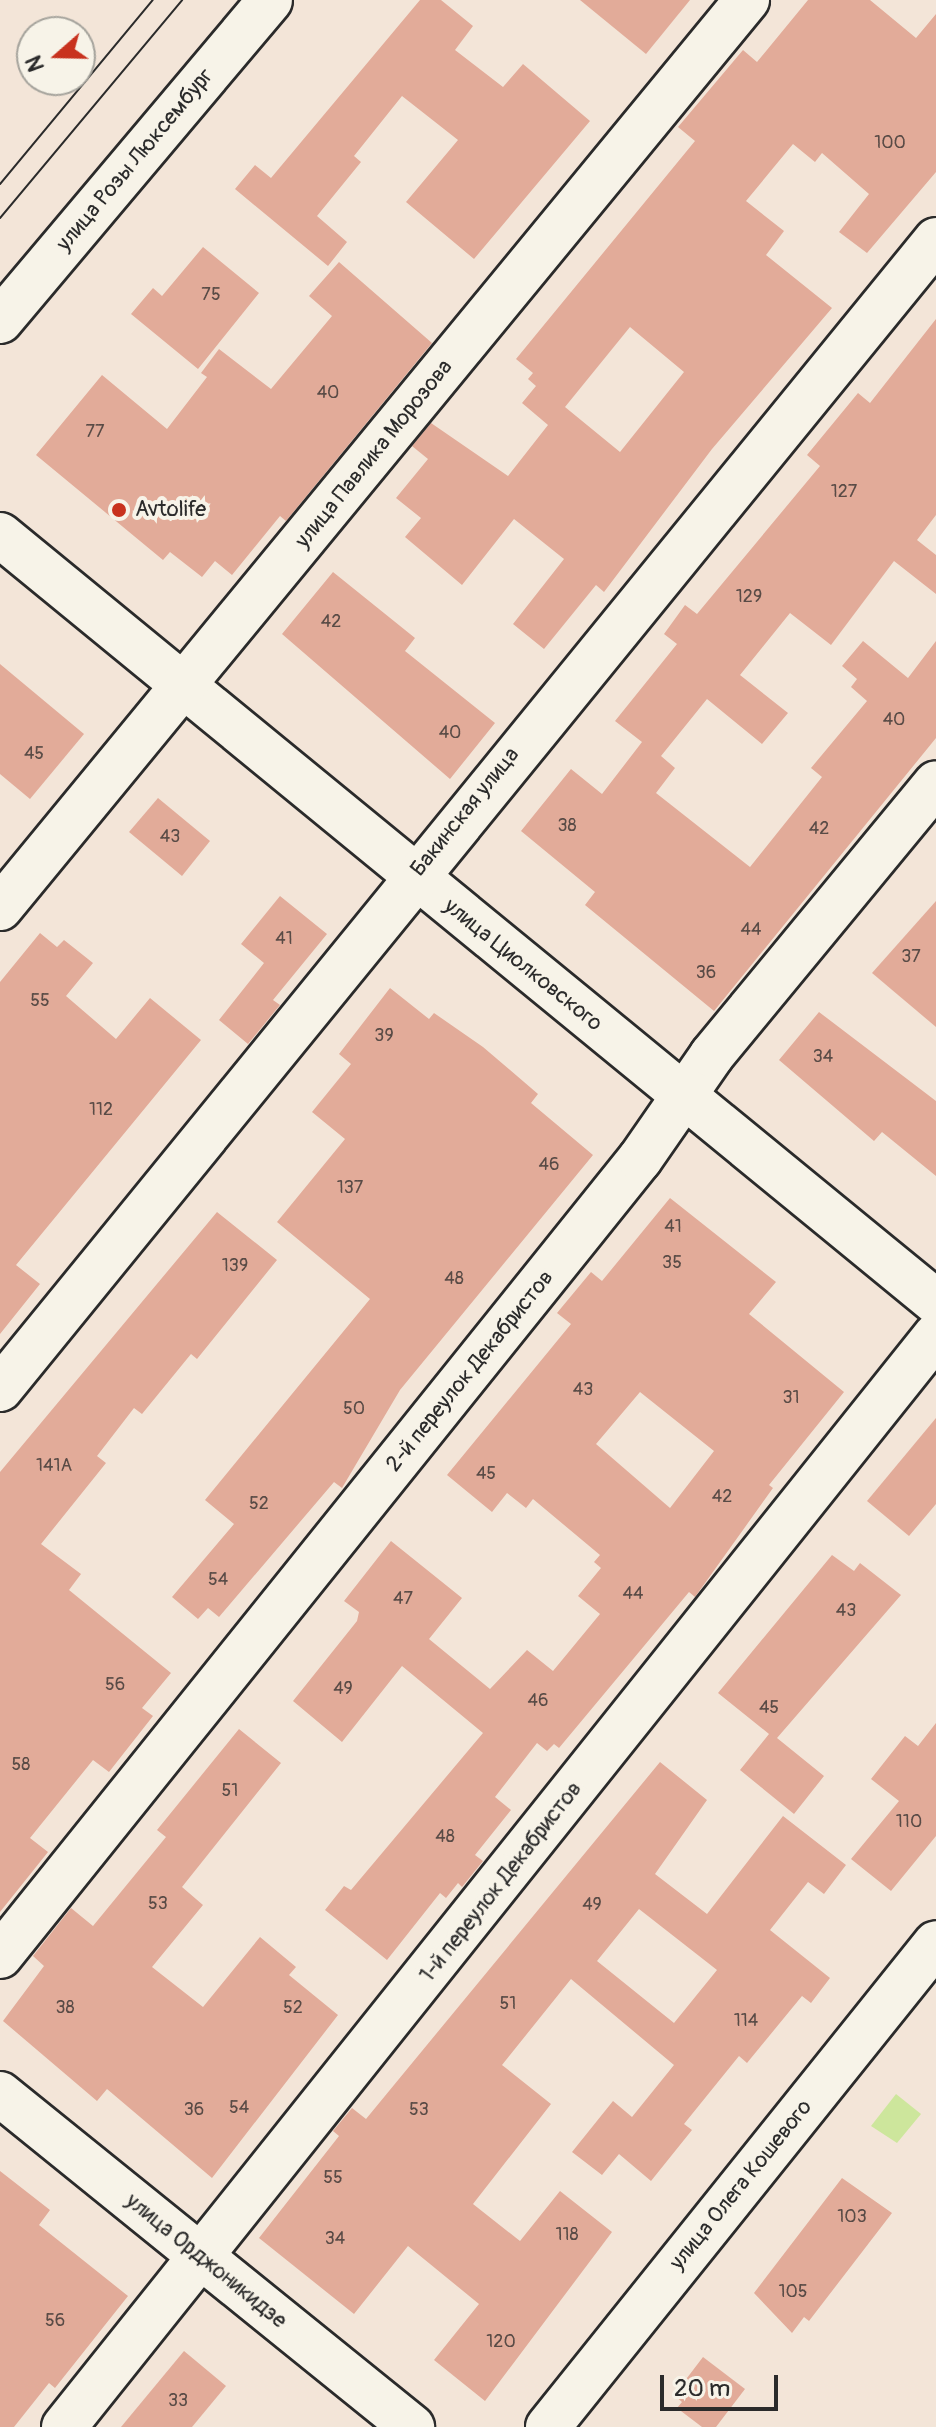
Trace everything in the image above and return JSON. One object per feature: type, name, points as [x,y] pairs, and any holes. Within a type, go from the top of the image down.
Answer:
[{"type":"street","name":"улица Розы Люксембург","points":[[0,321],[270,0]]},
{"type":"street","name":"улица Павлика Морозова","points":[[0,908],[747,0]]},
{"type":"street","name":"Бакинская улица","points":[[0,1389],[413,875],[936,240]]},
{"type":"street","name":"улица Циолковского","points":[[0,535],[936,1302]]},
{"type":"street","name":"2-й переулок Декабристов","points":[[0,1956],[630,1172],[684,1095],[936,783]]},
{"type":"street","name":"1-й переулок Декабристов","points":[[64,2427],[936,1335]]},
{"type":"street","name":"улица Олега Кошевого","points":[[548,2427],[936,1943]]},
{"type":"street","name":"улица Орджоникидзе","points":[[0,2094],[412,2427]]},
{"type":"green space","points":[[896,2094],[921,2114],[897,2143],[871,2126]]},
{"type":"building","points":[[420,0],[441,0],[473,26],[455,50],[503,87],[523,64],[590,121],[474,259],[406,202],[458,140],[402,96],[354,156],[361,162],[317,216],[347,242],[328,266],[235,189],[255,165],[271,178]]},
{"type":"building","points":[[580,0],[690,0],[646,54]]},
{"type":"building","points":[[808,0],[870,0],[916,38],[936,14],[936,172],[867,253],[839,232],[869,194],[822,153],[815,162],[793,144],[746,201],[784,231],[766,255],[832,308],[712,449],[604,592],[596,585],[544,649],[513,624],[564,559],[514,519],[462,585],[405,537],[421,518],[396,498],[428,459],[412,446],[431,423],[508,476],[548,425],[522,403],[536,386],[528,379],[533,373],[516,359],[695,141],[678,127],[743,50],[757,62]],"holes":[[[630,327],[684,372],[620,452],[565,407]]]},
{"type":"building","points":[[203,247],[259,293],[198,369],[131,314],[153,288],[162,296]]},
{"type":"building","points":[[339,262],[432,343],[286,521],[280,516],[232,575],[215,561],[202,577],[170,552],[163,560],[36,455],[102,375],[167,429],[207,377],[201,373],[219,349],[271,389],[332,316],[309,296]]},
{"type":"building","points":[[936,319],[936,515],[917,540],[936,555],[936,594],[894,561],[831,645],[790,613],[740,675],[788,713],[762,744],[707,699],[661,756],[675,768],[656,793],[750,867],[822,777],[811,768],[867,701],[851,687],[857,679],[842,666],[863,641],[908,678],[936,641],[936,738],[714,1011],[585,905],[595,892],[521,831],[571,769],[602,794],[642,742],[615,721],[677,644],[664,634],[685,605],[697,614],[820,466],[807,455],[858,393],[870,403]]},
{"type":"building","points":[[333,572],[415,638],[405,651],[495,723],[450,779],[282,634]]},
{"type":"building","points":[[0,664],[84,734],[30,799],[0,774]]},
{"type":"building","points":[[158,798],[210,841],[182,876],[129,832]]},
{"type":"building","points":[[280,896],[327,934],[273,1000],[280,1005],[248,1044],[219,1020],[264,963],[241,944]]},
{"type":"building","points":[[936,901],[936,1027],[872,973]]},
{"type":"building","points":[[40,933],[57,947],[64,940],[93,963],[66,996],[116,1039],[150,998],[201,1040],[16,1265],[40,1284],[0,1334],[0,982]]},
{"type":"building","points":[[390,988],[429,1019],[434,1013],[483,1047],[538,1094],[531,1103],[593,1155],[400,1390],[342,1488],[334,1482],[219,1617],[208,1608],[198,1619],[172,1597],[234,1524],[205,1500],[370,1299],[277,1222],[345,1139],[312,1112],[351,1064],[339,1054]]},
{"type":"building","points":[[819,1012],[936,1101],[936,1176],[882,1132],[874,1141],[779,1060]]},
{"type":"building","points":[[670,1198],[776,1282],[749,1314],[844,1392],[769,1485],[773,1488],[695,1597],[689,1592],[559,1748],[554,1744],[547,1751],[537,1743],[495,1797],[511,1810],[475,1855],[483,1861],[462,1887],[458,1883],[446,1898],[440,1893],[387,1960],[325,1910],[344,1886],[351,1890],[483,1733],[402,1666],[342,1742],[293,1701],[357,1621],[359,1612],[344,1601],[391,1541],[462,1598],[429,1639],[490,1689],[527,1650],[553,1671],[600,1614],[578,1596],[601,1568],[594,1562],[600,1555],[533,1499],[526,1508],[507,1493],[492,1512],[447,1475],[571,1324],[557,1313],[591,1272],[602,1281]],"holes":[[[640,1392],[714,1451],[670,1508],[596,1444]]]},
{"type":"building","points":[[217,1212],[277,1260],[197,1359],[191,1354],[142,1414],[134,1408],[97,1456],[106,1463],[41,1544],[81,1574],[69,1590],[171,1673],[142,1708],[153,1716],[109,1772],[93,1760],[30,1838],[48,1852],[0,1912],[0,1472]]},
{"type":"building","points":[[936,1418],[936,1504],[909,1536],[867,1501]]},
{"type":"building","points":[[832,1555],[854,1571],[860,1563],[901,1595],[777,1738],[824,1776],[794,1814],[740,1770],[769,1734],[718,1693]]},
{"type":"building","points":[[936,1723],[936,1836],[891,1891],[851,1859],[899,1801],[871,1779],[905,1736],[918,1746]]},
{"type":"building","points":[[239,1729],[281,1763],[182,1887],[203,1905],[152,1967],[203,2007],[260,1937],[296,1967],[289,1975],[338,2015],[212,2178],[107,2089],[97,2101],[3,2021],[44,1966],[33,1956],[71,1908],[93,1926],[166,1837],[157,1830]]},
{"type":"building","points":[[660,1762],[707,1800],[655,1874],[707,1914],[783,1816],[846,1865],[824,1894],[808,1882],[770,1930],[830,1978],[811,2003],[802,1996],[747,2063],[739,2056],[684,2124],[692,2130],[651,2181],[619,2154],[602,2175],[572,2152],[613,2101],[632,2117],[674,2065],[571,1979],[502,2065],[551,2104],[473,2204],[520,2241],[560,2191],[612,2232],[485,2401],[434,2360],[479,2304],[408,2246],[354,2314],[259,2238],[339,2136],[333,2131],[352,2108],[366,2119]],"holes":[[[639,1909],[717,1970],[674,2023],[597,1961]]]},
{"type":"building","points":[[0,2171],[50,2210],[39,2225],[128,2296],[55,2388],[49,2383],[14,2427],[0,2427]]},
{"type":"building","points":[[842,2178],[892,2213],[809,2321],[804,2317],[792,2333],[754,2293]]},
{"type":"building","points":[[184,2351],[226,2386],[192,2427],[121,2427]]},
{"type":"building","points":[[703,2357],[745,2389],[716,2427],[702,2427],[677,2408],[682,2402],[674,2395]]},
{"type":"tram line","points":[[0,184],[153,0]]},
{"type":"tram line","points":[[0,218],[182,0]]},
{"type":"place","name":"Avtolife","points":[[119,510]]}]
